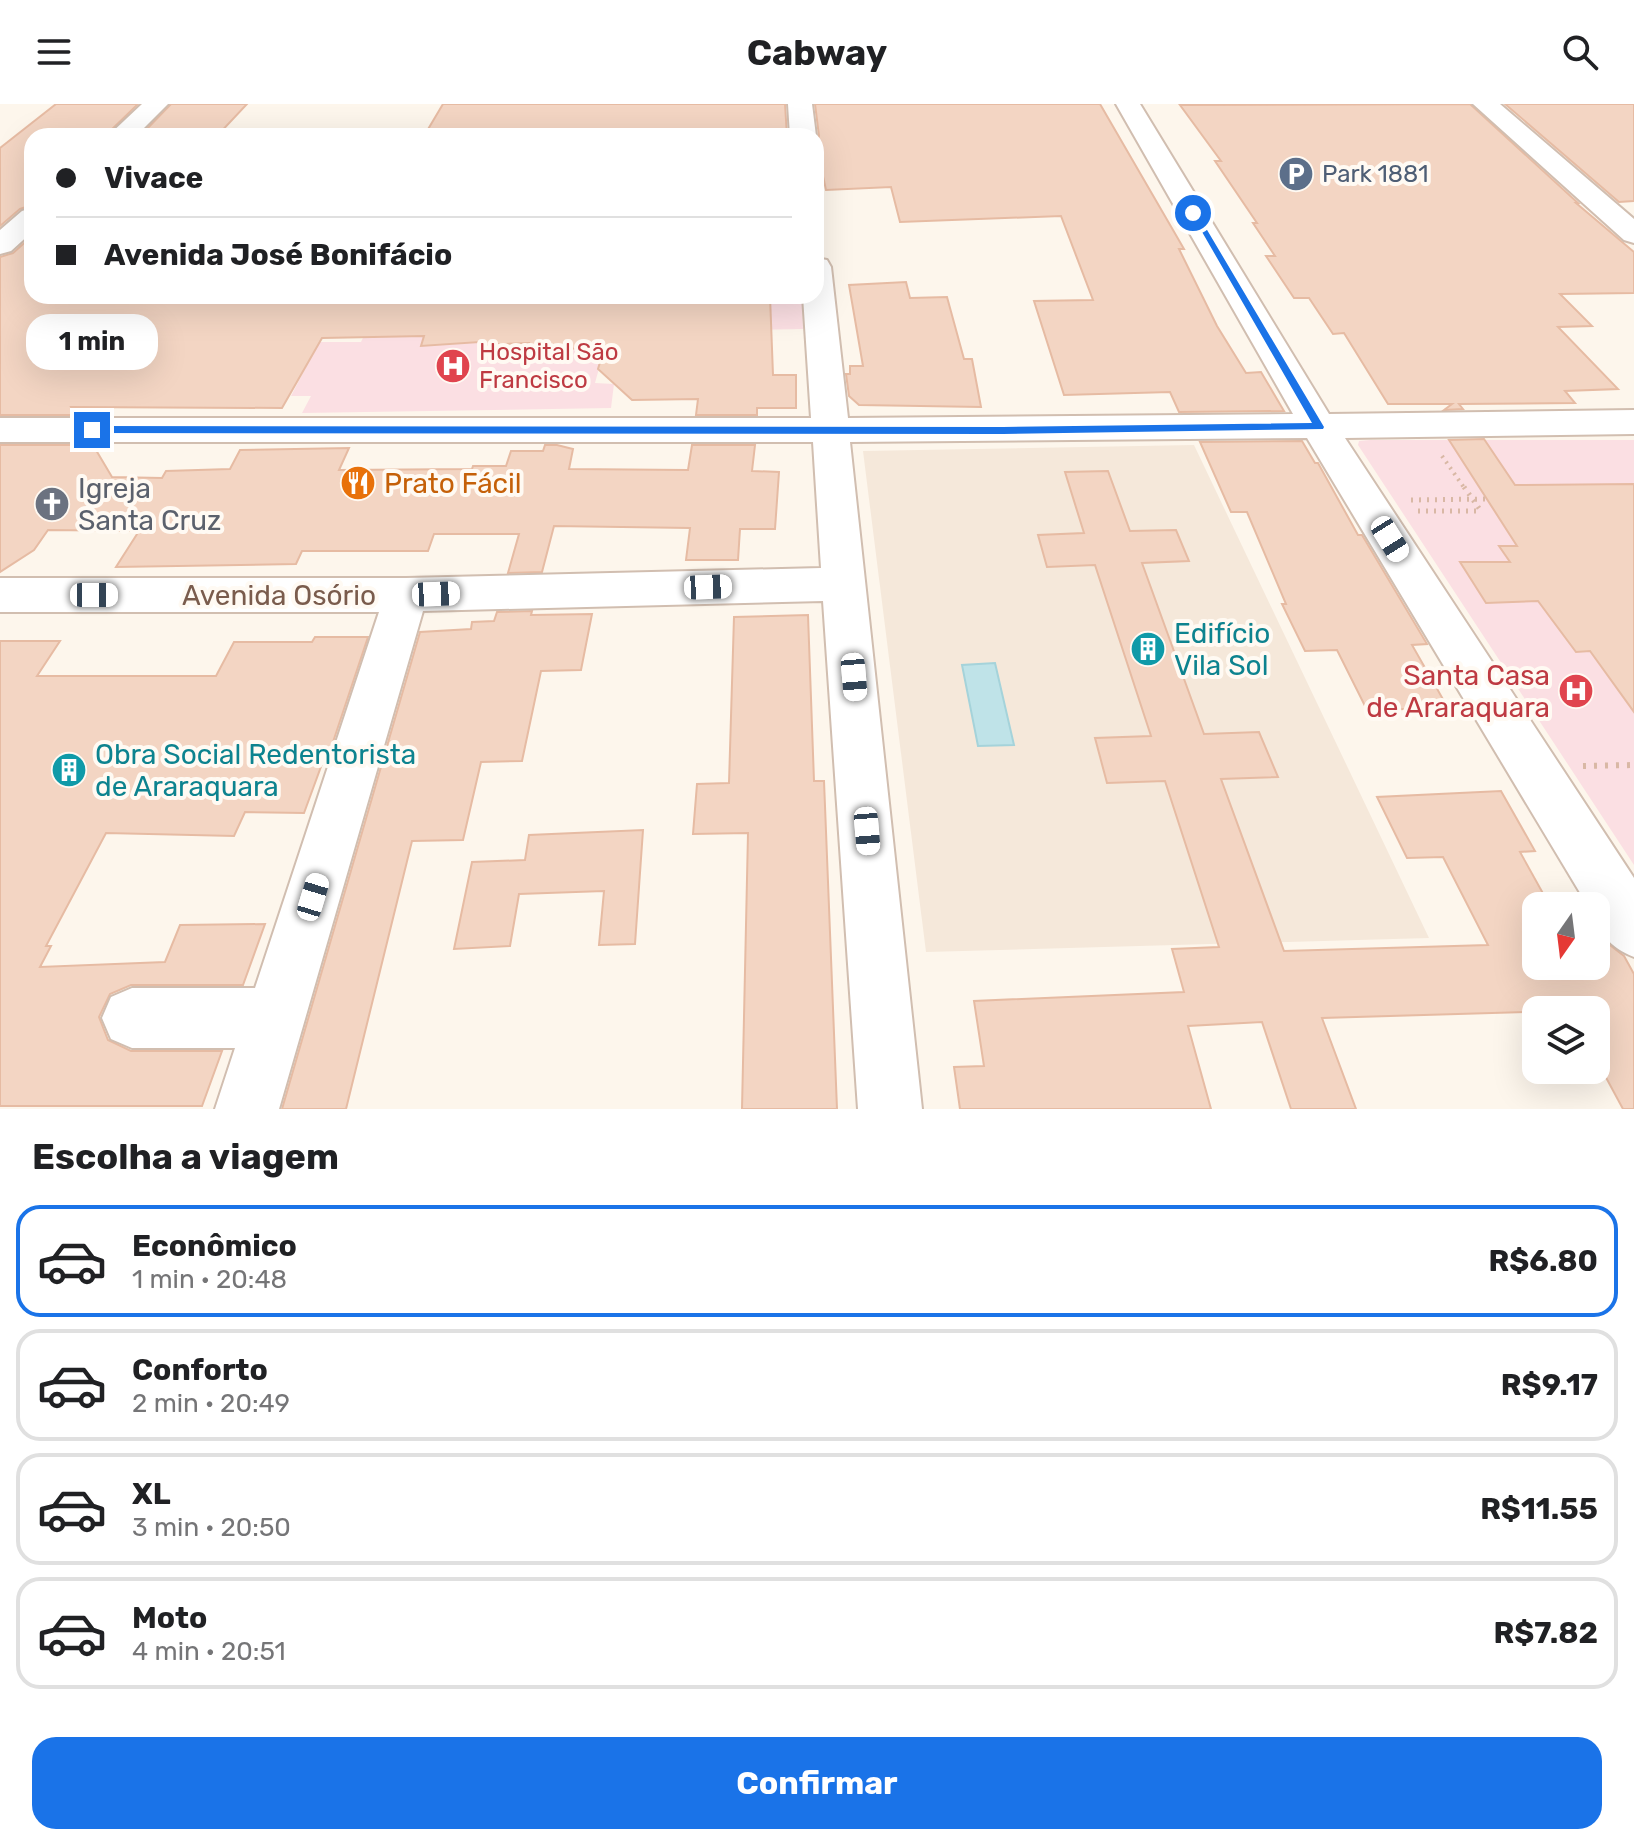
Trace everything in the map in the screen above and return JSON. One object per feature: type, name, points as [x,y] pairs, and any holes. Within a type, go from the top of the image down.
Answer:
[{"type":"street","points":[[130,128],[156,104]]},
{"type":"street","points":[[800,104],[802,128]]},
{"type":"street","points":[[1128,104],[1319,427],[1634,929]]},
{"type":"street","points":[[1485,104],[1634,234]]},
{"type":"street","points":[[0,245],[24,224]]},
{"type":"street","points":[[820,304],[890,1109]]},
{"type":"street","points":[[0,430],[832,430],[1634,422]]},
{"type":"street","name":"Avenida Osório","points":[[0,595],[406,595],[846,584]]},
{"type":"street","points":[[247,1109],[406,595]]},
{"type":"street","points":[[132,1018],[276,1018]]},
{"type":"path","points":[[1410,511],[1481,511],[1439,451]]},
{"type":"path","points":[[1404,501],[1487,499]]},
{"type":"path","points":[[1578,766],[1634,765]]},
{"type":"shaded area","name":"Hospital São Francisco","points":[[379,304],[802,304],[803,329],[618,332],[614,349],[604,350],[595,383],[614,384],[611,408],[302,413],[311,396],[291,396],[319,342],[361,342]]},
{"type":"shaded area","name":"Santa Casa de Araraquara","points":[[1634,440],[1634,865],[1358,445],[1359,441]]},
{"type":"shaded area","points":[[1194,445],[1429,938],[926,952],[863,451]]},
{"type":"water","points":[[995,663],[1014,745],[978,746],[962,665]]},
{"type":"building","points":[[56,104],[138,104],[113,128],[25,128]]},
{"type":"building","points":[[171,104],[247,104],[224,128],[148,128]]},
{"type":"building","points":[[443,104],[785,104],[786,128],[429,128]]},
{"type":"building","points":[[815,104],[1100,104],[1184,249],[1179,249],[1217,326],[1246,373],[1261,372],[1284,411],[1179,412],[1170,392],[1064,395],[1034,301],[1093,300],[1061,216],[900,222],[891,187],[826,190],[824,128],[818,128]]},
{"type":"building","points":[[1470,104],[1576,203],[1634,252],[1634,293],[1560,294],[1592,326],[1558,327],[1618,389],[1565,391],[1575,403],[1459,404],[1463,409],[1444,410],[1452,404],[1388,404],[1344,333],[1333,334],[1309,298],[1294,298],[1266,256],[1275,256],[1253,223],[1257,223],[1215,161],[1221,161],[1180,105]]},
{"type":"building","points":[[1505,104],[1634,104],[1634,201],[1619,202]]},
{"type":"building","points":[[24,129],[24,208],[0,226],[0,148]]},
{"type":"building","points":[[24,243],[24,304],[770,304],[773,375],[796,375],[796,408],[757,408],[757,415],[696,415],[698,399],[632,400],[598,369],[604,349],[528,348],[529,343],[479,345],[479,342],[421,346],[424,336],[322,338],[282,408],[71,407],[75,415],[0,415],[0,257],[13,253]]},
{"type":"building","points":[[906,282],[910,298],[947,297],[964,359],[972,359],[981,407],[859,405],[849,396],[846,374],[850,374],[850,366],[863,366],[849,285]]},
{"type":"building","points":[[1484,439],[1515,485],[1634,484],[1634,712],[1590,651],[1576,652],[1538,601],[1486,603],[1460,562],[1510,562],[1499,546],[1517,546],[1449,440]]},
{"type":"building","points":[[1302,441],[1427,644],[1412,645],[1448,708],[1367,710],[1337,650],[1305,651],[1282,604],[1286,604],[1247,512],[1231,512],[1200,442]]},
{"type":"building","points":[[0,445],[93,445],[112,477],[162,478],[166,471],[230,469],[240,450],[349,448],[339,470],[472,469],[473,466],[506,466],[511,451],[543,451],[545,445],[557,445],[573,449],[569,469],[688,470],[692,445],[755,445],[752,471],[779,472],[775,529],[740,529],[738,560],[686,560],[690,528],[554,526],[542,572],[508,573],[519,534],[434,534],[428,551],[302,551],[296,564],[116,567],[139,531],[48,530],[34,550],[0,572]]},
{"type":"building","points":[[1108,471],[1130,531],[1176,530],[1189,561],[1142,563],[1204,734],[1259,732],[1278,777],[1221,779],[1284,951],[1488,945],[1443,857],[1407,858],[1377,797],[1501,791],[1535,851],[1520,852],[1542,892],[1522,892],[1522,980],[1610,980],[1610,945],[1624,956],[1634,974],[1634,1109],[1623,1109],[1610,1084],[1610,996],[1522,996],[1522,1012],[1322,1018],[1356,1109],[1291,1109],[1262,1022],[1188,1026],[1211,1109],[960,1109],[954,1067],[984,1066],[974,1001],[1184,992],[1172,949],[1219,947],[1165,781],[1107,783],[1095,738],[1151,736],[1095,565],[1047,567],[1038,535],[1084,533],[1065,472]]},
{"type":"building","points":[[532,611],[531,615],[592,614],[581,670],[541,671],[522,761],[481,762],[463,840],[412,841],[346,1109],[282,1109],[420,632],[471,629],[472,622],[494,621],[497,612]]},
{"type":"building","points":[[808,615],[814,781],[824,781],[837,1109],[742,1109],[748,833],[693,834],[697,784],[729,783],[734,617]]},
{"type":"building","points":[[315,637],[368,637],[329,754],[326,753],[304,813],[245,812],[234,836],[106,833],[46,946],[51,946],[40,967],[165,962],[180,925],[265,924],[243,985],[131,985],[110,994],[99,1017],[108,1040],[131,1051],[222,1051],[202,1106],[0,1106],[0,641],[60,641],[37,676],[216,676],[234,642],[312,642]]},
{"type":"building","points":[[643,830],[635,944],[599,945],[604,891],[519,894],[510,946],[454,949],[472,862],[525,860],[529,835]]},
{"type":"place","name":"Park 1881","points":[[1296,174]]},
{"type":"place","name":"Hospital São Francisco","points":[[453,366]]},
{"type":"place","name":"Prato Fácil","points":[[358,483]]},
{"type":"place","name":"Igreja Santa Cruz","points":[[52,504]]},
{"type":"place","name":"Edifício Vila Sol","points":[[1148,649]]},
{"type":"place","name":"Santa Casa de Araraquara","points":[[1576,691]]},
{"type":"place","name":"Obra Social Redentorista de Araraquara","points":[[69,770]]},
{"type":"route","points":[[92,430],[1319,427],[1193,213]]}]
